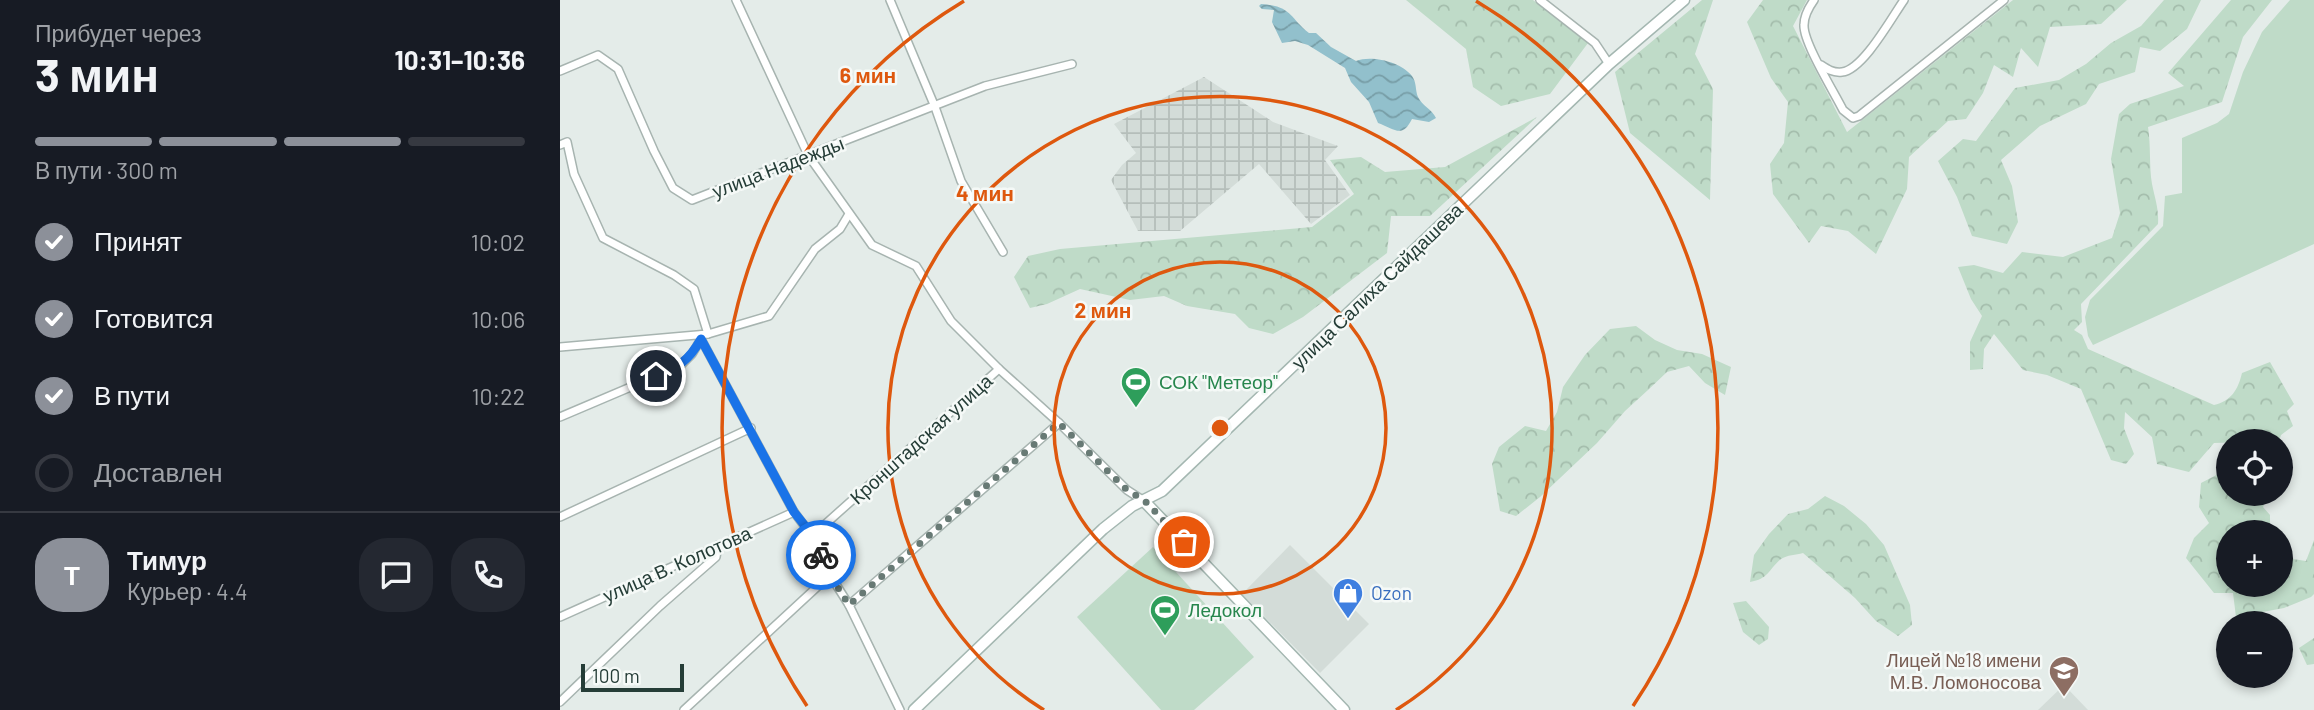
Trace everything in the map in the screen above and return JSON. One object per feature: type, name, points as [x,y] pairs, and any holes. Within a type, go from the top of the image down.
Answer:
[{"type":"street","points":[[736,0],[808,155],[872,245],[916,266],[951,321],[1127,490],[1144,500],[1344,710]]},
{"type":"street","points":[[891,0],[935,107],[961,181],[1003,252]]},
{"type":"street","points":[[1540,0],[1595,43],[1609,65]]},
{"type":"street","name":"улица Салиха Сайдашева","points":[[914,710],[1103,529],[1126,511],[1162,491],[1609,65],[1684,0]]},
{"type":"street","points":[[1814,0],[1803,28],[1843,110],[1849,116],[1859,116],[2004,0]]},
{"type":"street","points":[[1820,64],[1831,71],[1843,72],[1850,69],[1864,57],[1904,0]]},
{"type":"street","name":"улица Надежды","points":[[560,71],[598,55],[618,69],[673,188],[692,200],[985,86],[1072,64]]},
{"type":"street","points":[[560,145],[567,142],[574,173],[603,237],[674,275],[694,289],[703,336],[794,512],[813,536],[830,575],[849,605],[900,710]]},
{"type":"street","points":[[560,347],[703,336],[769,316],[815,249],[841,229],[849,214]]},
{"type":"street","points":[[560,417],[680,366],[692,354],[703,336]]},
{"type":"street","name":"Кронштадская улица","points":[[813,536],[999,369]]},
{"type":"street","points":[[849,605],[1059,423]]},
{"type":"street","points":[[560,517],[751,428]]},
{"type":"street","name":"улица В. Колотова","points":[[560,617],[794,512]]},
{"type":"street","points":[[560,702],[660,606],[716,557],[718,545]]},
{"type":"street","points":[[684,710],[830,575]]},
{"type":"shaded area","points":[[1204,77],[1273,122],[1338,146],[1325,160],[1350,195],[1311,224],[1259,164],[1180,231],[1138,231],[1111,180],[1122,165],[1136,153],[1114,124]]},
{"type":"shaded area","points":[[1290,545],[1369,624],[1320,673],[1242,594]]},
{"type":"shaded area","name":"Лицей №18 имени М.В. Ломоносова","points":[[2064,685],[2088,710],[2038,710]]},
{"type":"green space","points":[[1406,0],[1533,0],[1588,43],[1550,94],[1501,106],[1473,87],[1466,49]]},
{"type":"green space","points":[[1702,0],[1713,0],[1695,54],[1713,89],[1710,200],[1630,133],[1615,72]]},
{"type":"green space","points":[[1763,0],[1807,0],[1793,26],[1847,132],[2013,0],[2127,0],[2101,24],[2050,27],[2038,67],[2021,48],[2013,77],[1994,65],[1983,93],[1966,119],[1948,121],[1909,157],[1907,189],[1876,254],[1848,231],[1821,226],[1809,243],[1773,194],[1770,164],[1784,143],[1788,102],[1771,78],[1747,22]]},
{"type":"green space","points":[[2164,0],[2201,0],[2187,29],[2160,51],[2140,47],[2135,72],[2099,84],[2086,104],[2040,126],[2001,160],[2012,186],[2018,222],[2007,244],[1972,236],[1957,197],[1938,161],[1963,139],[1976,141],[2015,88],[2059,80],[2086,64],[2111,43],[2141,26]]},
{"type":"green space","points":[[2231,0],[2272,0],[2243,37],[2222,102],[2148,127],[2151,177],[2158,224],[2081,304],[2082,322],[2074,330],[2082,335],[2088,349],[2214,405],[2233,394],[2242,373],[2270,362],[2294,404],[2287,411],[2293,426],[2289,429],[2216,429],[2216,443],[2189,472],[2157,464],[2152,437],[2125,412],[2124,428],[2134,454],[2126,464],[2111,460],[2081,389],[2047,375],[2023,370],[1994,334],[1984,349],[1983,369],[1970,370],[1970,342],[1982,316],[1971,299],[1958,267],[1974,265],[2003,273],[2022,252],[2063,257],[2112,238],[2120,213],[2111,159],[2119,114],[2130,104],[2184,86],[2168,73]]},
{"type":"green space","points":[[2290,0],[2314,0],[2314,244],[2093,345],[2088,336],[2085,317],[2090,300],[2163,226],[2165,196],[2182,193],[2182,138],[2217,123],[2229,114],[2243,72],[2262,32]]},
{"type":"green space","points":[[1537,117],[1430,216],[1391,216],[1387,253],[1303,317],[1273,334],[1249,328],[1235,314],[1187,306],[1164,296],[1130,300],[1080,289],[1047,304],[1030,308],[1014,277],[1028,256],[1060,249],[1312,227],[1354,194],[1330,160],[1361,157],[1385,172],[1445,167]]},
{"type":"green space","points":[[1636,326],[1655,340],[1677,350],[1702,354],[1731,367],[1725,395],[1705,383],[1689,366],[1667,372],[1540,497],[1516,516],[1500,511],[1492,464],[1499,447],[1525,426],[1546,431],[1557,412],[1563,387],[1585,355],[1610,329]]},
{"type":"green space","points":[[2216,475],[2216,506],[2263,506],[2270,515],[2270,520],[2216,520],[2216,593],[2186,558],[2194,538],[2209,523],[2199,507],[2201,483]]},
{"type":"green space","points":[[1825,496],[1844,506],[1866,524],[1884,545],[1910,605],[1912,625],[1898,636],[1876,621],[1855,598],[1803,553],[1783,558],[1765,576],[1750,582],[1754,555],[1769,534],[1788,514],[1808,509]]},
{"type":"green space","points":[[2314,540],[2314,594],[2311,597],[2284,608],[2268,611],[2235,611],[2234,597],[2293,597],[2293,559],[2306,561]]},
{"type":"green space","name":"Ледокол","points":[[1153,547],[1254,657],[1194,710],[1161,710],[1077,617]]},
{"type":"green space","points":[[1746,601],[1769,627],[1768,639],[1759,645],[1743,632],[1733,603]]},
{"type":"green space","points":[[2314,638],[2314,664],[2307,665],[2299,648]]},
{"type":"water","points":[[1261,4],[1285,10],[1309,33],[1316,33],[1331,47],[1356,61],[1378,59],[1401,67],[1412,76],[1420,100],[1436,118],[1429,122],[1412,119],[1401,131],[1378,123],[1369,102],[1351,82],[1345,68],[1308,45],[1295,41],[1282,43],[1272,22],[1274,10],[1262,9],[1259,6]]},
{"type":"way so far","points":[[821,555],[849,605],[1059,423],[1127,490],[1144,500],[1184,542]]},
{"type":"place","name":"СОК \"Метеор\"","points":[[1136,409]]},
{"type":"place","name":"Ozon","points":[[1348,620]]},
{"type":"place","name":"Ледокол","points":[[1165,637]]},
{"type":"place","name":"Лицей №18 имени М.В. Ломоносова","points":[[2064,698]]},
{"type":"route","points":[[656,376],[680,366],[692,354],[701,339],[794,512],[813,536],[821,555]]}]
